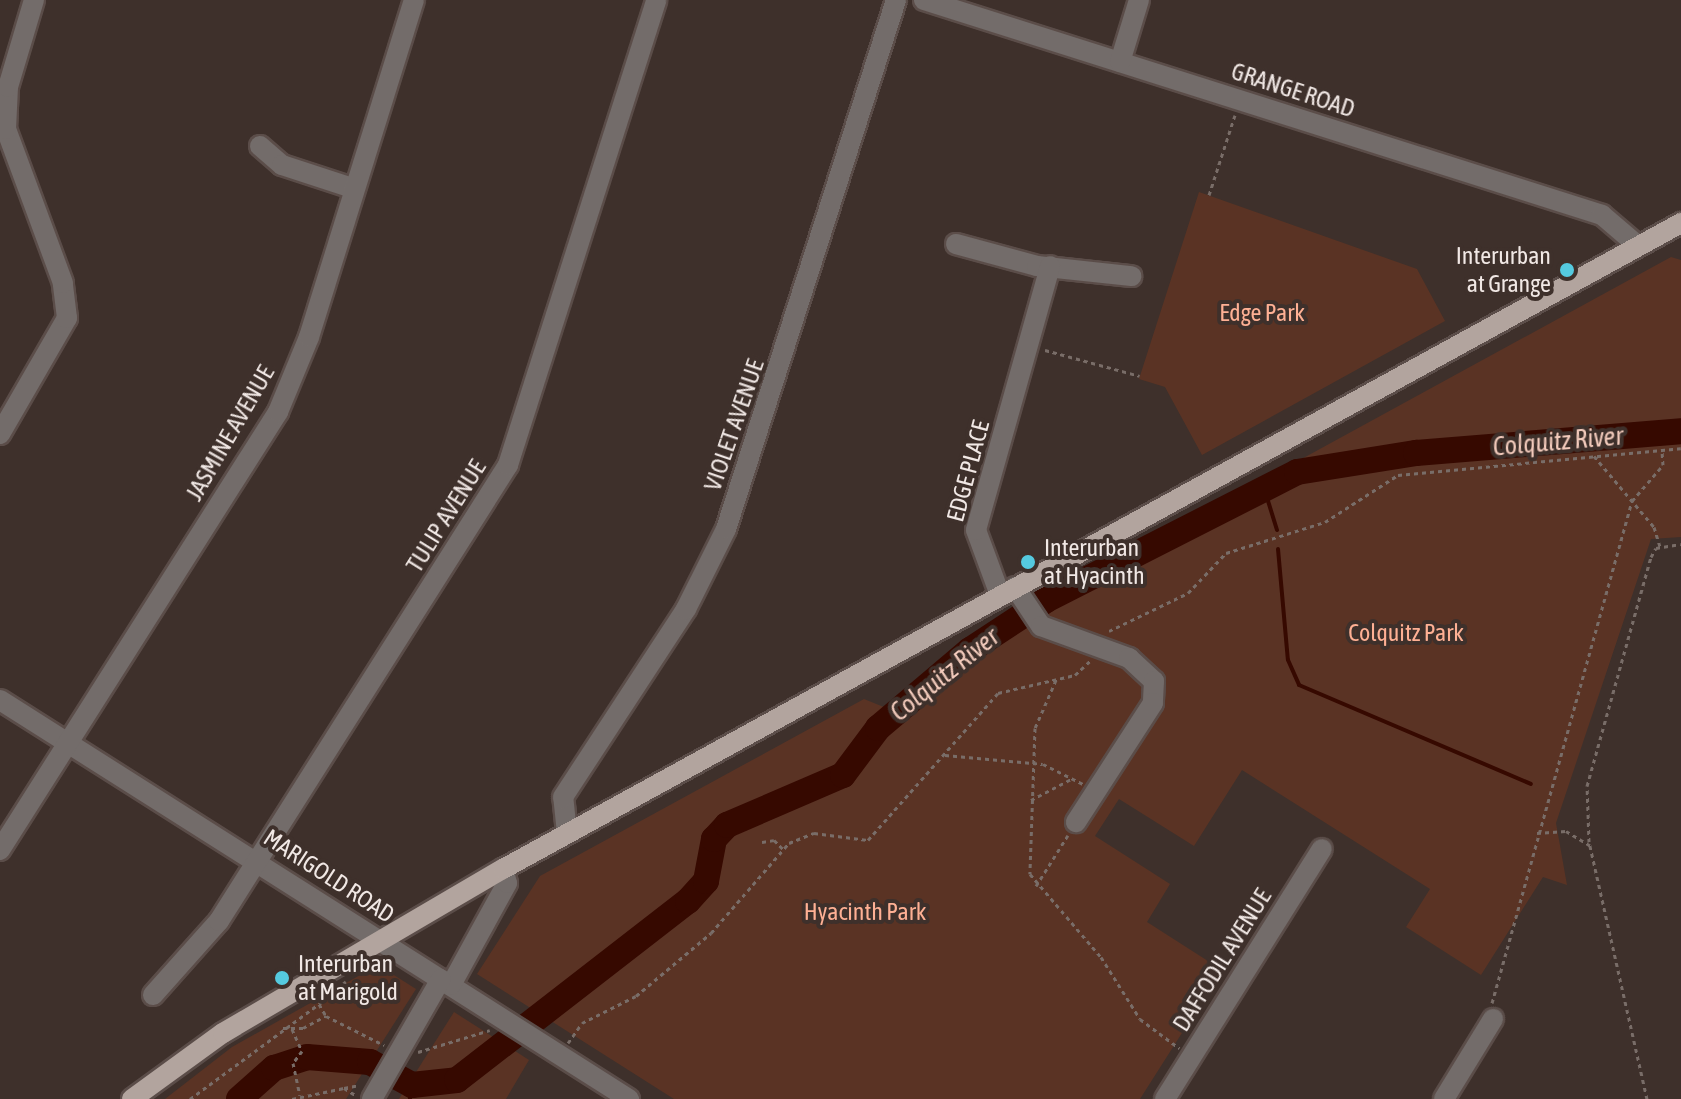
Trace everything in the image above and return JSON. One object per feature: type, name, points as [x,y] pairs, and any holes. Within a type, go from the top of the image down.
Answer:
[{"type":"main road","points":[[132,1099],[223,1033],[503,869],[1681,223]]},
{"type":"street","points":[[0,434],[67,318],[63,283],[6,129],[8,87],[34,0]]},
{"type":"street","name":"JASMINE AVENUE","points":[[0,850],[278,412],[309,337],[352,188],[414,0]]},
{"type":"street","name":"TULIP AVENUE","points":[[153,995],[219,921],[259,861],[511,457],[656,0]]},
{"type":"street","name":"VIOLET AVENUE","points":[[567,833],[563,797],[686,609],[726,529],[896,0]]},
{"type":"street","name":"GRANGE ROAD","points":[[924,0],[1602,215],[1637,245]]},
{"type":"street","points":[[1120,62],[1139,0]]},
{"type":"street","points":[[260,146],[282,165],[352,188]]},
{"type":"street","points":[[956,244],[1050,266],[1131,276]]},
{"type":"street","name":"EDGE PLACE","points":[[1050,266],[1030,358],[976,530],[1007,591],[1028,613],[1099,648]]},
{"type":"street","points":[[1076,822],[1155,692],[1142,666],[1099,648]]},
{"type":"street","name":"MARIGOLD ROAD","points":[[0,700],[259,861],[629,1099]]},
{"type":"street","name":"DAFFODIL AVENUE","points":[[1165,1099],[1322,849]]},
{"type":"street","points":[[372,1099],[507,883],[503,869]]},
{"type":"street","points":[[1444,1099],[1493,1019]]},
{"type":"path","points":[[1209,195],[1239,100]]},
{"type":"path","points":[[1030,358],[1050,348],[1140,376]]},
{"type":"path","points":[[561,1056],[582,1023],[636,996],[711,933],[783,849],[814,833],[868,840],[998,693],[1075,675],[1121,621],[1188,593],[1226,553],[1317,526],[1398,475],[1681,448]]},
{"type":"path","points":[[1493,1019],[1492,994],[1632,503],[1663,465],[1662,449]]},
{"type":"path","points":[[1594,455],[1654,527],[1660,547]]},
{"type":"path","points":[[1647,1099],[1591,846],[1587,786],[1600,722],[1648,588],[1652,555],[1660,547],[1681,544]]},
{"type":"path","points":[[1056,680],[1040,708],[1032,762],[1030,801],[1036,886],[1101,957],[1140,1019],[1192,1057]]},
{"type":"path","points":[[945,755],[1032,762],[1073,778],[1097,792]]},
{"type":"path","points":[[1030,801],[1073,778]]},
{"type":"path","points":[[1036,886],[1076,822]]},
{"type":"path","points":[[1537,833],[1566,831],[1591,846]]},
{"type":"path","points":[[762,842],[776,842],[783,849]]},
{"type":"path","points":[[190,1099],[319,1004],[326,1016],[392,1066],[498,1028]]},
{"type":"path","points":[[283,1028],[292,1029],[326,1016]]},
{"type":"path","points":[[292,1029],[293,1040],[302,1051],[293,1063],[300,1095]]},
{"type":"path","points":[[292,1099],[344,1088],[362,1099]]},
{"type":"green space","name":"Edge Park","points":[[1199,192],[1417,269],[1445,321],[1202,455],[1165,387],[1139,379]]},
{"type":"green space","points":[[1671,257],[1681,260],[1681,537],[1651,539],[1556,823],[1567,885],[1543,877],[1481,975],[1406,927],[1430,889],[1242,770],[1194,846],[1119,799],[1095,836],[1170,884],[1147,922],[1222,970],[1140,1099],[674,1099],[477,974],[540,876],[864,699],[906,716],[945,654]]},
{"type":"green space","points":[[378,965],[416,989],[346,1099],[165,1099],[232,1047]]},
{"type":"green space","points":[[454,1012],[529,1060],[506,1099],[399,1099]]},
{"type":"waterway","name":"Colquitz River","points":[[239,1099],[274,1068],[307,1057],[370,1062],[412,1085],[457,1080],[688,901],[706,881],[714,839],[727,825],[843,775],[878,728],[970,650],[1046,600],[1297,472],[1416,453],[1681,431]]},
{"type":"waterway","points":[[1264,488],[1277,530]]},
{"type":"waterway","points":[[1278,549],[1288,660],[1299,685],[1531,784]]},
{"type":"waterway","points":[[406,1081],[410,1099]]},
{"type":"place","name":"Interurban at Grange","points":[[1567,270]]},
{"type":"place","name":"Interurban at Hyacinth","points":[[1028,562]]},
{"type":"place","name":"Interurban at Marigold","points":[[282,978]]},
{"type":"park label","name":"Colquitz Park","points":[[1406,633]]},
{"type":"park label","name":"Hyacinth Park","points":[[865,912]]}]
